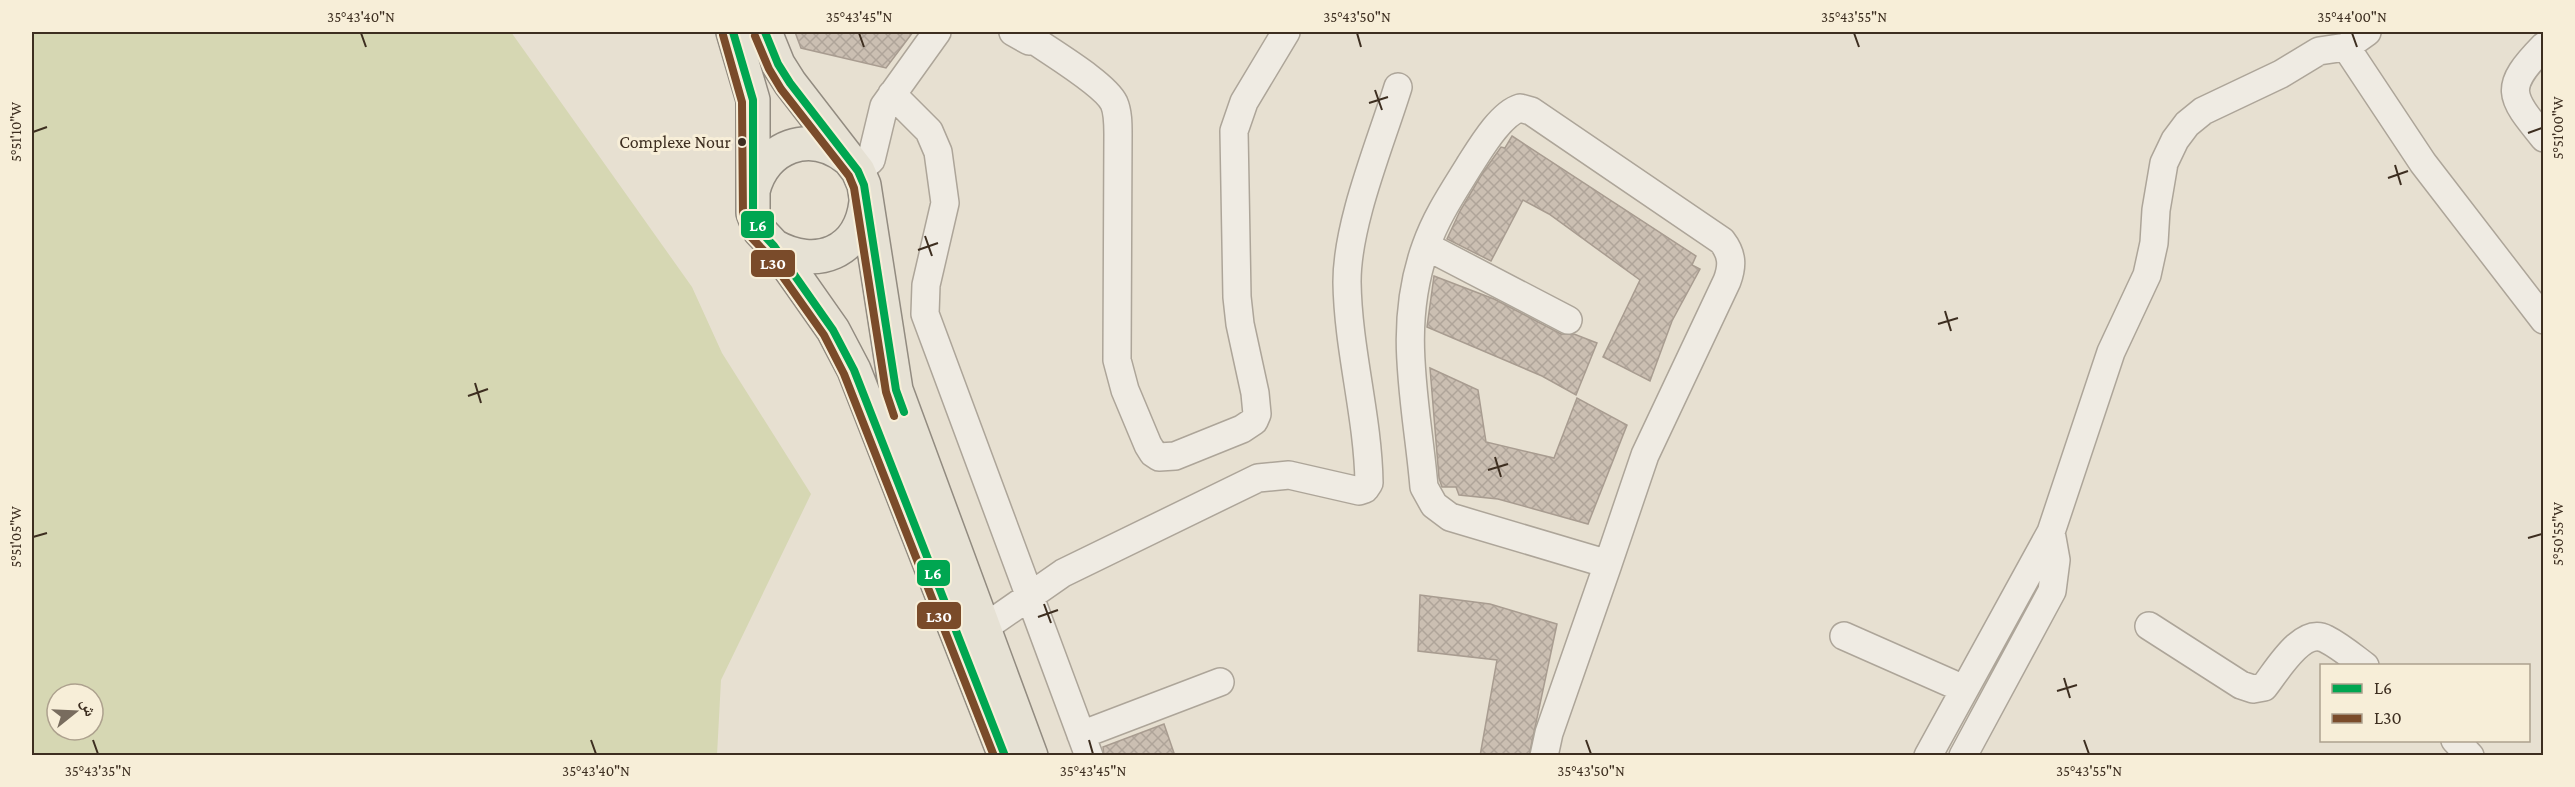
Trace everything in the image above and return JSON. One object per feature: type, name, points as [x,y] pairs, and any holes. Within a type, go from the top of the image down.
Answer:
[{"type":"main road","points":[[733,32],[753,100],[753,213],[760,231],[774,246],[833,330],[854,370],[1005,756]]},
{"type":"main road","points":[[765,32],[778,64],[790,83],[858,177],[896,390],[1031,756]]},
{"type":"main road","points":[[752,193],[761,169],[779,152],[790,146],[815,143],[839,152],[858,177],[860,228],[841,249],[814,258],[800,257],[774,246]]},
{"type":"street","points":[[858,177],[871,160],[884,105],[937,32]]},
{"type":"street","points":[[1026,34],[1099,87],[1110,96],[1115,105],[1118,126],[1117,360],[1125,390],[1148,445],[1153,453],[1167,457],[1242,429],[1254,421],[1257,414],[1237,297],[1234,130],[1244,102],[1286,32]]},
{"type":"street","points":[[1928,756],[1977,663],[2051,532],[2111,352],[2147,275],[2154,243],[2156,210],[2164,163],[2175,140],[2187,124],[2203,111],[2282,74],[2341,40],[2423,164],[2544,320]]},
{"type":"street","points":[[2544,46],[2529,61],[2515,84],[2515,99],[2519,108],[2544,138]]},
{"type":"street","points":[[984,628],[1063,573],[1258,478],[1289,475],[1359,491],[1365,489],[1370,483],[1350,327],[1347,282],[1350,246],[1398,87]]},
{"type":"street","points":[[892,94],[929,131],[938,152],[945,203],[926,285],[925,315],[1085,745],[1221,682]]},
{"type":"street","points":[[1544,756],[1645,455],[1731,271],[1732,260],[1722,241],[1536,114],[1520,108],[1509,113],[1481,147],[1442,211],[1426,246],[1411,314],[1409,349],[1424,487],[1441,512],[1450,517],[1608,564]]},
{"type":"street","points":[[1426,246],[1568,320]]},
{"type":"street","points":[[1963,756],[2052,591],[2056,560],[2051,532]]},
{"type":"street","points":[[2149,626],[2241,685],[2253,689],[2264,687],[2300,642],[2314,636],[2324,637],[2363,664]]},
{"type":"street","points":[[1844,636],[1964,688]]},
{"type":"street","points":[[1977,663],[2003,681]]},
{"type":"street","points":[[2456,742],[2470,756]]},
{"type":"green space","points":[[32,32],[511,32],[692,287],[722,353],[811,494],[721,680],[717,755],[32,755]]},
{"type":"building","points":[[795,32],[913,32],[886,68],[801,48]]},
{"type":"building","points":[[1512,136],[1696,256],[1692,265],[1700,269],[1672,321],[1650,381],[1603,357],[1640,280],[1549,214],[1523,200],[1491,261],[1447,239],[1460,211],[1482,174],[1501,147],[1505,148]]},
{"type":"building","points":[[1434,276],[1494,299],[1561,334],[1574,334],[1597,343],[1576,395],[1542,376],[1427,327]]},
{"type":"building","points":[[1430,368],[1478,390],[1486,442],[1554,458],[1577,398],[1627,425],[1588,524],[1498,499],[1459,495],[1456,487],[1442,487],[1439,478]]},
{"type":"building","points":[[1420,595],[1490,604],[1557,624],[1529,756],[1480,756],[1497,660],[1418,651]]},
{"type":"building","points":[[1164,724],[1175,756],[1104,756],[1103,747]]},
{"type":"transit line","name":"L6","points":[[733,32],[753,100],[753,213],[760,231],[774,246],[833,330],[854,370],[1005,756]]},
{"type":"transit line","name":"L6","points":[[765,32],[778,64],[790,83],[858,171],[864,185],[896,390],[904,412]]},
{"type":"transit line","name":"L30","points":[[723,35],[742,102],[743,217],[751,237],[766,253],[824,335],[844,374],[994,756]]},
{"type":"transit line","name":"L30","points":[[755,36],[769,69],[781,89],[849,176],[854,188],[886,392],[894,416]]},
{"type":"place","name":"Complexe Nour","points":[[742,142]]}]
